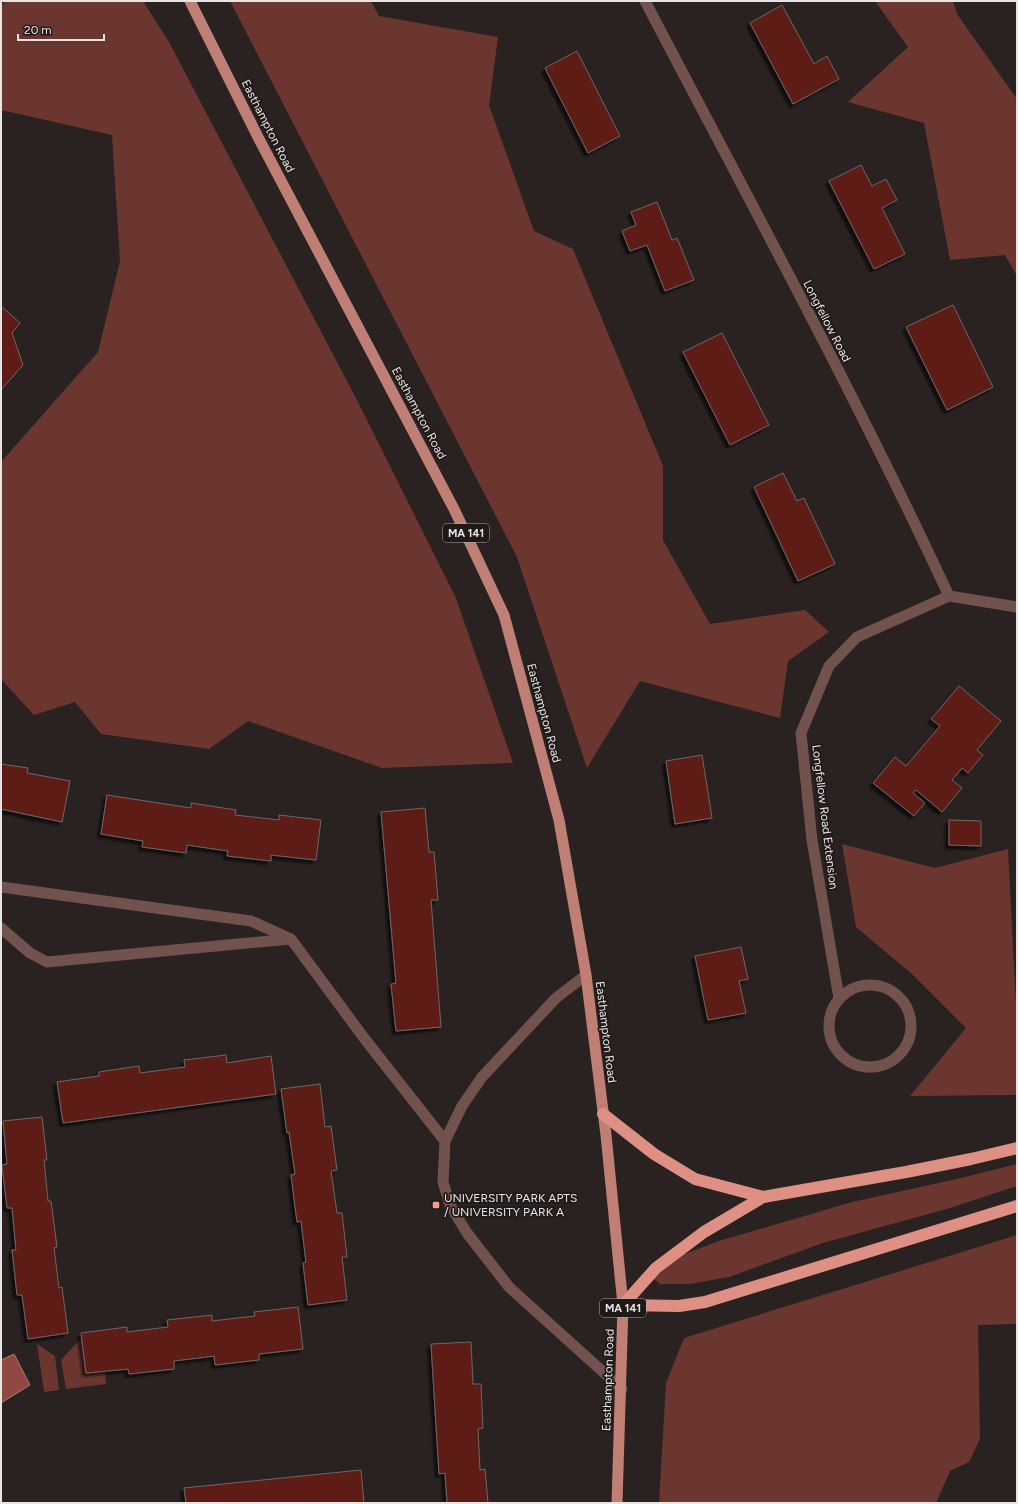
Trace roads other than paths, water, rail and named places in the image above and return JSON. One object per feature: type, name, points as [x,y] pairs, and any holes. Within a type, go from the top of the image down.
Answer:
[{"type":"highway","points":[[603,1114],[654,1154],[696,1179],[763,1197]]},
{"type":"highway","points":[[624,1305],[656,1268],[704,1232],[763,1197],[971,1160],[1017,1148]]},
{"type":"highway","points":[[624,1305],[679,1306],[705,1302],[1017,1206]]},
{"type":"main road","name":"Easthampton Road","points":[[190,1],[259,139],[454,509],[504,615],[559,820],[586,975],[624,1305],[617,1503]]},
{"type":"street","name":"Longfellow Road","points":[[645,1],[830,354],[927,548],[949,596]]},
{"type":"street","points":[[949,596],[1017,607]]},
{"type":"street","name":"Longfellow Road Extension","points":[[839,998],[812,840],[801,733],[829,666],[857,637],[949,596]]},
{"type":"street","points":[[1,887],[251,921],[291,939],[364,1038],[445,1140]]},
{"type":"street","points":[[1,928],[30,953],[47,962],[291,939]]},
{"type":"street","points":[[586,975],[556,998],[482,1077],[462,1106],[445,1140],[443,1182],[450,1205],[467,1233],[509,1287],[622,1389]]},
{"type":"street","points":[[862,985],[875,985],[888,988],[898,996],[907,1007],[911,1019],[911,1033],[907,1045],[899,1056],[888,1063],[875,1068],[860,1067],[847,1061],[836,1051],[829,1038],[828,1024],[831,1010],[839,998],[849,990],[862,985]]},
{"type":"place","name":"UNIVERSITY PARK APTS / UNIVERSITY PARK A","points":[[436,1205]]}]
